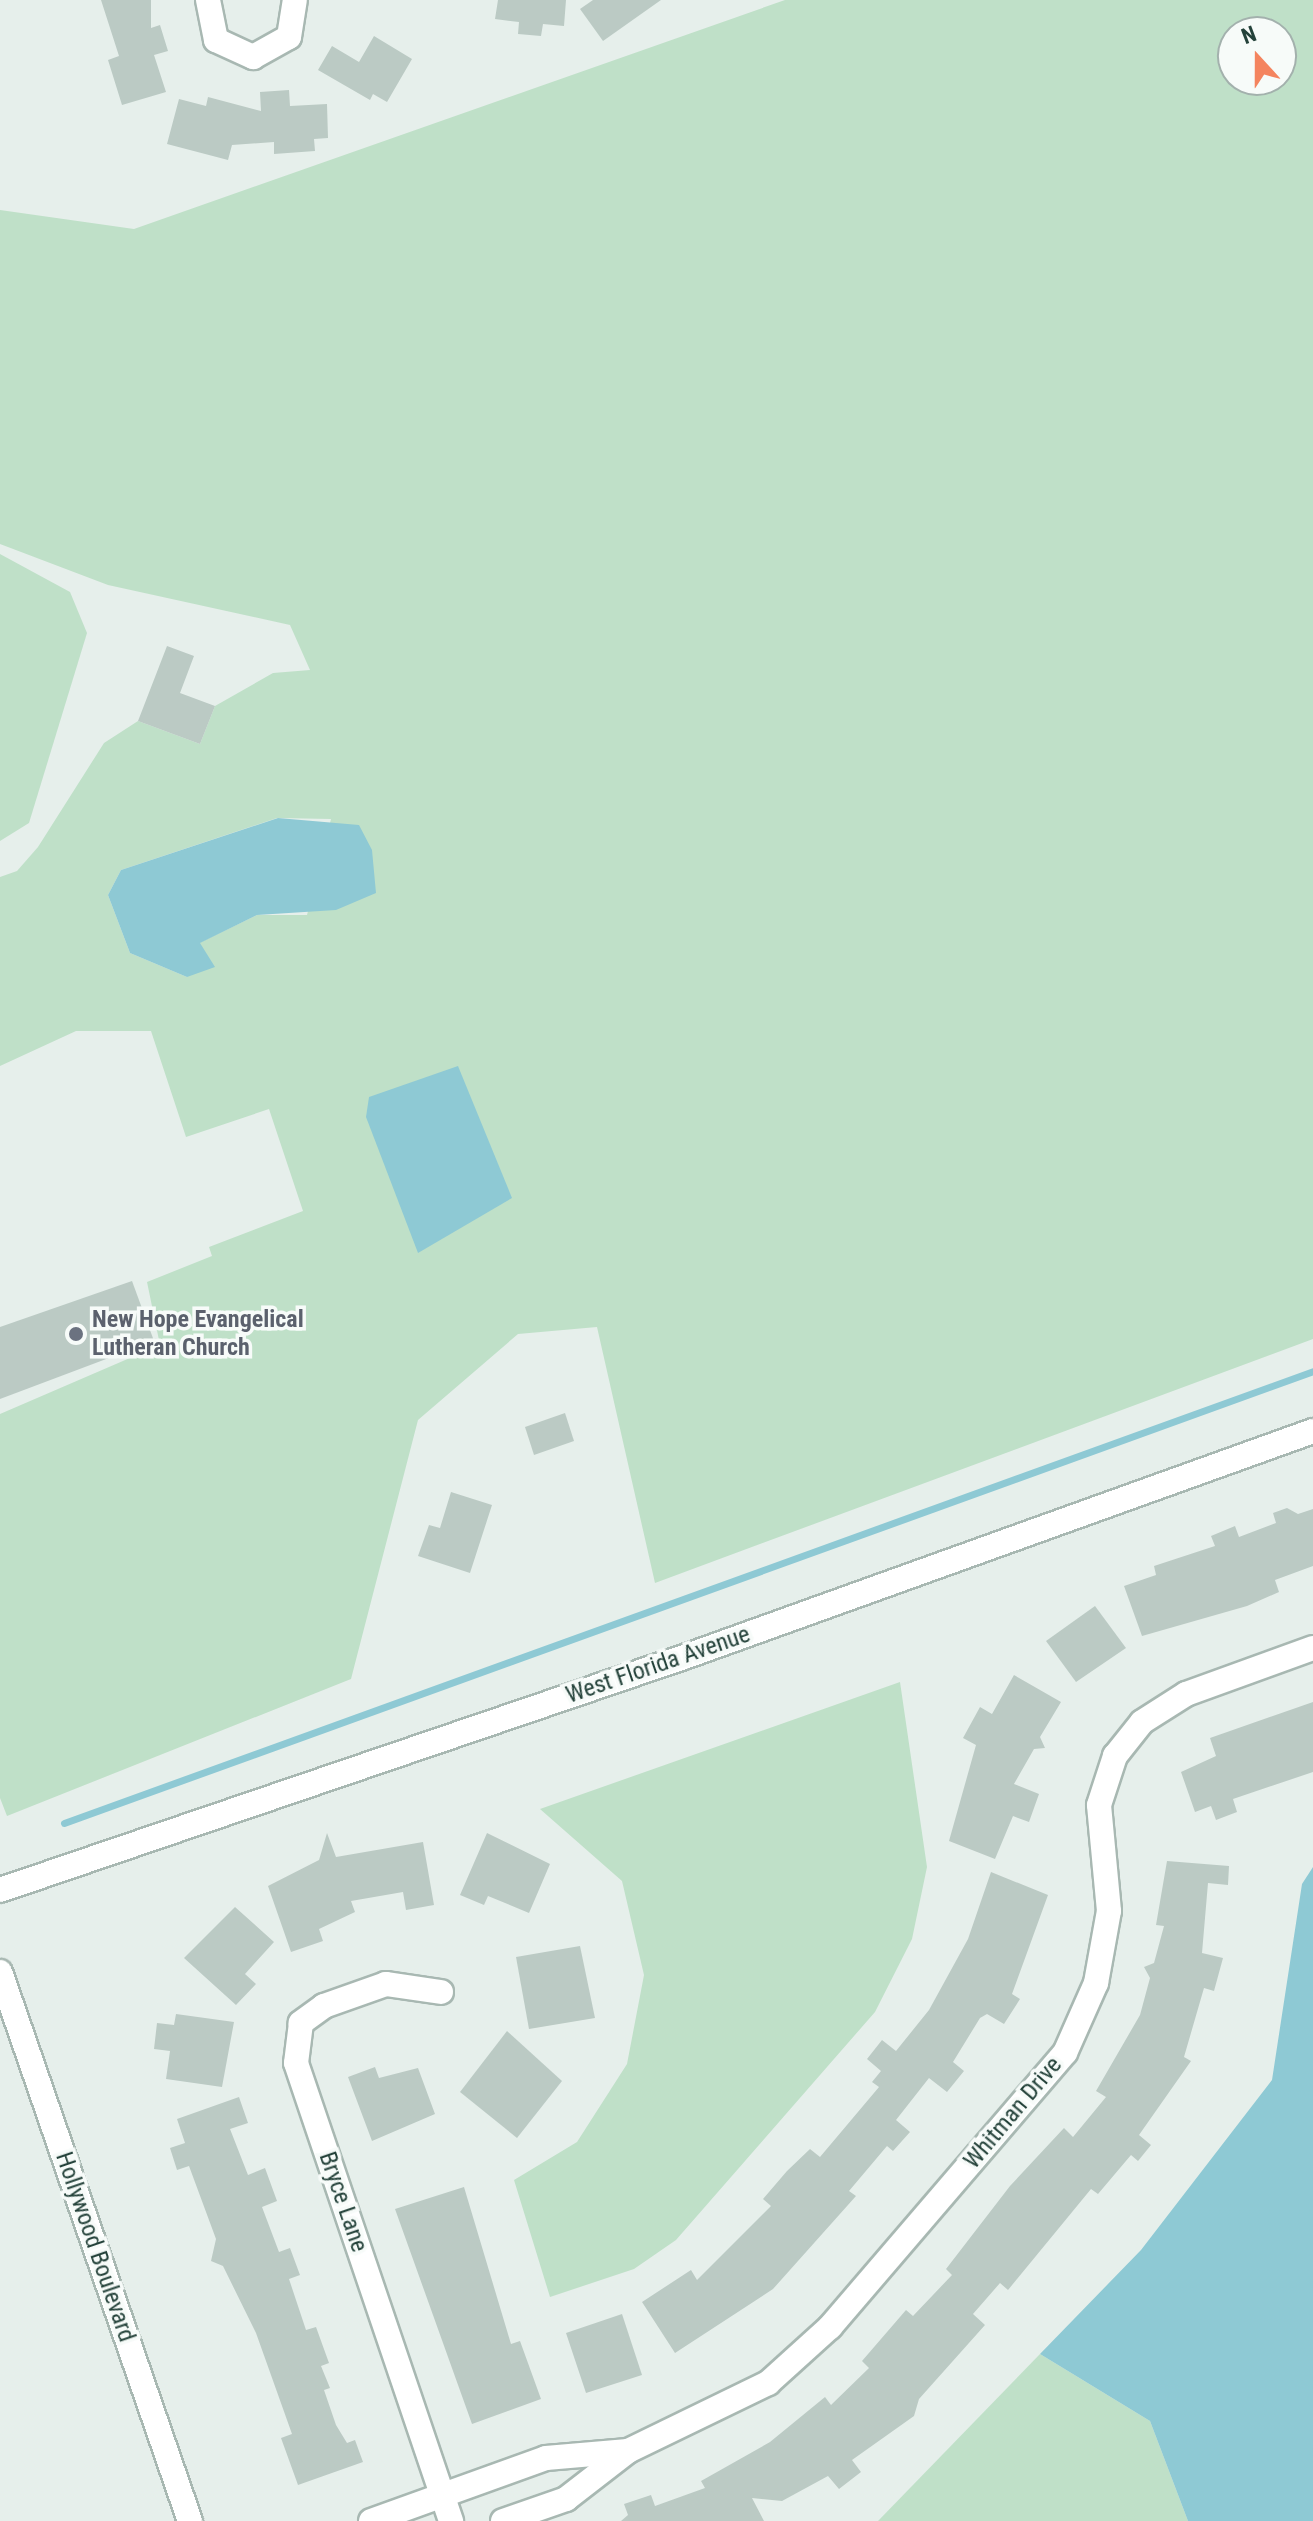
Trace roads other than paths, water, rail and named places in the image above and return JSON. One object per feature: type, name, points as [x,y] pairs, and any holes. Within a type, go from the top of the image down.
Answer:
[{"type":"street","points":[[208,0],[216,40],[253,57],[289,37],[295,0]]},
{"type":"street","name":"West Florida Avenue","points":[[0,1890],[687,1656],[1313,1431]]},
{"type":"street","name":"Whitman Drive","points":[[503,2521],[566,2499],[628,2451],[768,2383],[830,2327],[1065,2053],[1096,1983],[1109,1911],[1099,1805],[1115,1756],[1142,1722],[1186,1694],[1313,1648]]},
{"type":"street","name":"Hollywood Boulevard","points":[[0,1972],[190,2521]]},
{"type":"street","name":"Bryce Lane","points":[[441,1992],[386,1984],[324,2006],[301,2023],[296,2063],[451,2521]]},
{"type":"street","name":"Whitman Drive","points":[[371,2521],[546,2458],[628,2451]]},
{"type":"water","points":[[278,818],[359,825],[372,850],[376,893],[336,910],[257,915],[200,943],[215,967],[187,977],[130,953],[108,895],[121,870]]},
{"type":"water","points":[[458,1066],[512,1198],[418,1253],[366,1117],[369,1097]]},
{"type":"water","points":[[1313,1867],[1313,2521],[1188,2521],[1150,2421],[1040,2354],[1141,2250],[1272,2080],[1302,1884]]},
{"type":"waterway","points":[[64,1823],[1313,1371]]},
{"type":"place","name":"New Hope Evangelical Lutheran Church","points":[[76,1334]]}]
